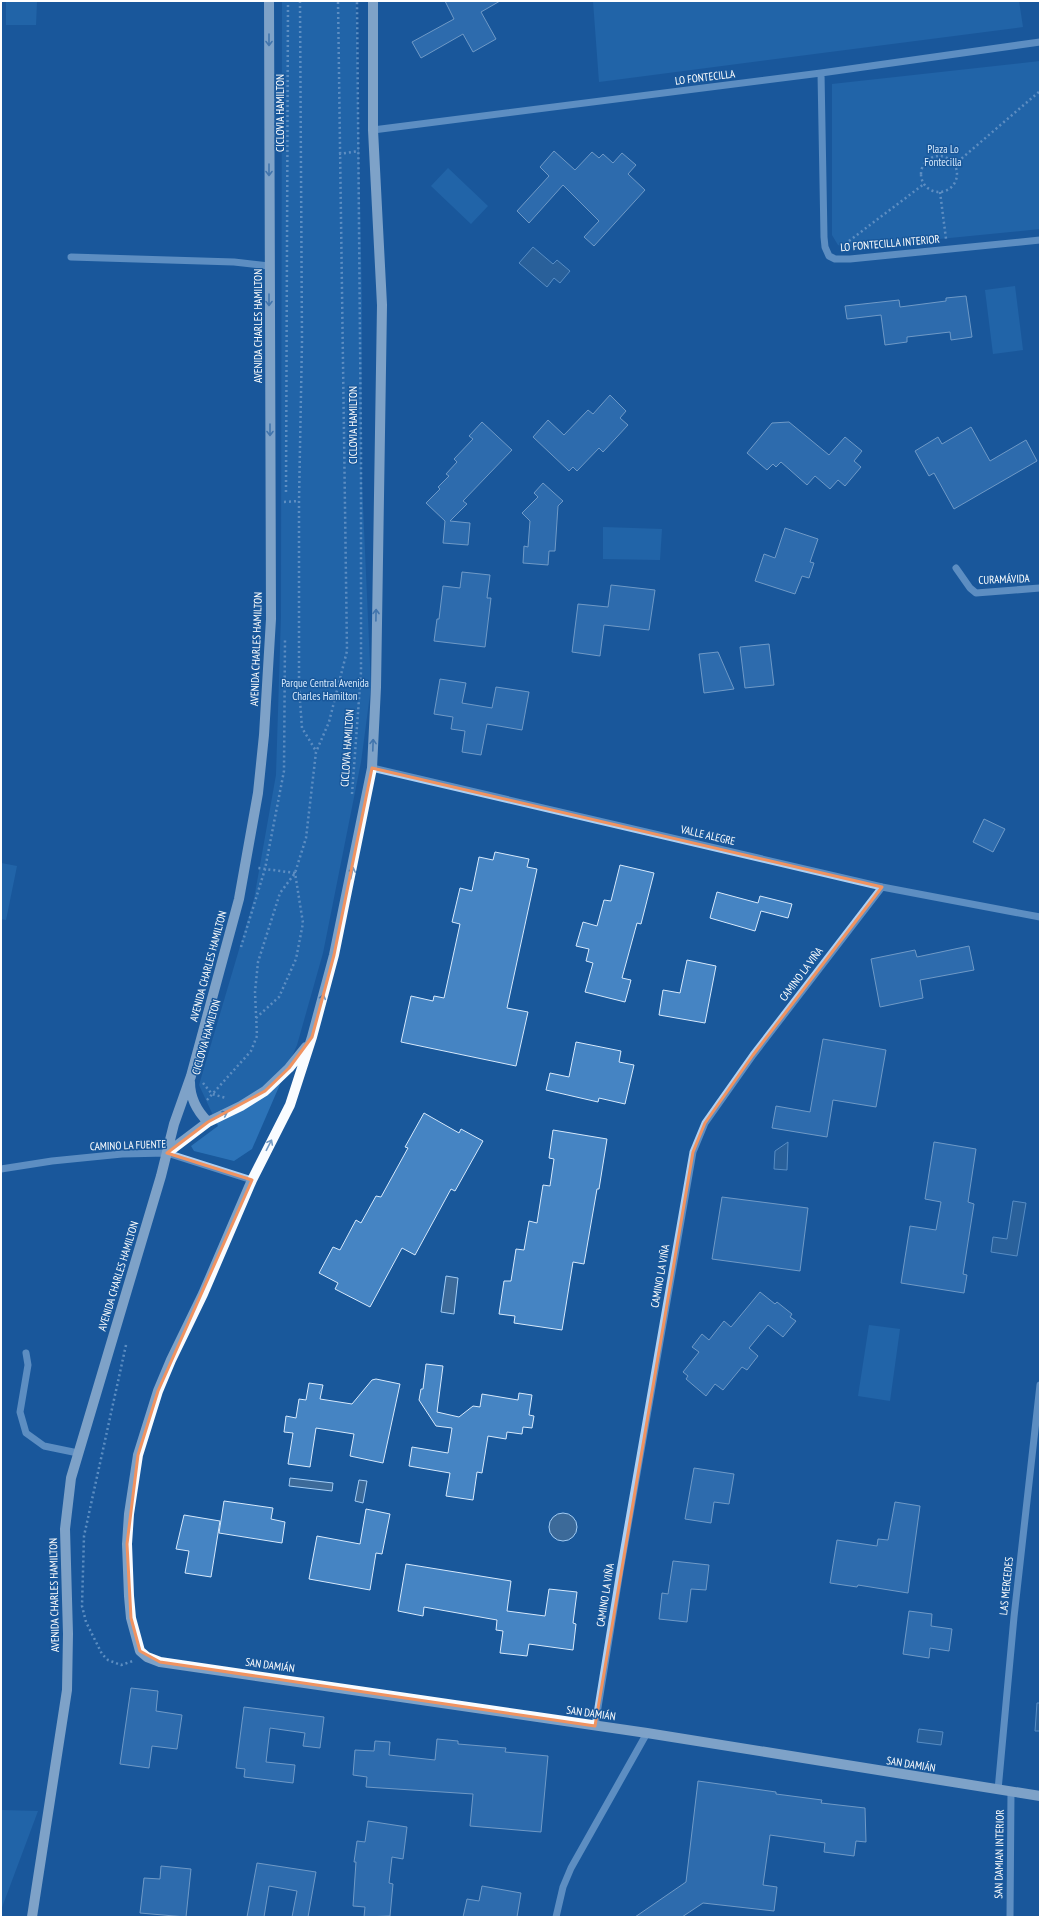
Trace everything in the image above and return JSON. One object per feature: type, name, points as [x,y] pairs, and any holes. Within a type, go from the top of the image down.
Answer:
[{"type":"main road","name":"AVENIDA CHARLES HAMILTON","points":[[32,1917],[67,1690],[68,1634],[65,1529],[67,1503],[78,1453],[168,1153],[174,1124],[190,1076],[239,899],[258,793],[269,677],[270,619],[269,1]]},
{"type":"main road","points":[[144,1654],[131,1618],[127,1574],[129,1514],[138,1455],[158,1391],[203,1294],[252,1180],[290,1105],[312,1037],[336,947],[372,768],[376,688],[382,305],[373,130],[373,1]]},
{"type":"main road","points":[[168,1153],[208,1122],[241,1106],[265,1091],[290,1068],[312,1037]]},
{"type":"main road","points":[[190,1076],[191,1092],[197,1110],[208,1122]]},
{"type":"main road","name":"SAN DAMIÁN","points":[[144,1654],[160,1662],[647,1733],[1040,1796]]},
{"type":"street","name":"LO FONTECILLA","points":[[373,130],[821,73],[1040,42]]},
{"type":"street","name":"LO FONTECILLA INTERIOR","points":[[821,73],[824,237],[825,247],[829,256],[835,259],[850,259],[1040,240]]},
{"type":"street","points":[[71,257],[234,262],[269,266]]},
{"type":"street","name":"CURAMÁVIDA","points":[[956,568],[970,588],[976,593],[1040,588]]},
{"type":"street","name":"VALLE ALEGRE","points":[[372,768],[882,886],[1040,917]]},
{"type":"street","name":"CAMINO LA VIÑA","points":[[595,1726],[620,1571],[693,1152],[705,1124],[744,1067],[882,886]]},
{"type":"street","name":"CAMINO LA FUENTE","points":[[1,1169],[52,1161],[122,1154],[168,1153],[252,1180]]},
{"type":"street","points":[[26,1353],[28,1365],[20,1412],[26,1433],[44,1446],[78,1453]]},
{"type":"street","name":"LAS MERCEDES","points":[[998,1790],[1014,1617],[1040,1385]]},
{"type":"street","points":[[556,1917],[563,1887],[571,1868],[647,1733]]},
{"type":"street","name":"SAN DAMIAN INTERIOR","points":[[1010,1917],[1011,1792]]},
{"type":"path","name":"CICLOVIA HAMILTON","points":[[286,510],[288,1]]},
{"type":"path","points":[[300,1],[302,341],[299,501],[300,687],[302,728],[316,752]]},
{"type":"path","points":[[197,1110],[252,1051],[257,1036],[256,992],[258,962],[280,892],[295,873],[306,838],[316,752],[329,722],[347,651],[338,1]]},
{"type":"path","name":"CICLOVIA HAMILTON","points":[[352,797],[361,672],[362,450],[357,1]]},
{"type":"path","points":[[954,165],[1040,91]]},
{"type":"path","points":[[340,154],[374,149]]},
{"type":"path","points":[[934,157],[946,157],[954,165],[956,176],[955,182],[946,190],[940,192],[934,191],[924,184],[921,174],[925,163],[929,159],[934,157]]},
{"type":"path","points":[[829,256],[924,184]]},
{"type":"path","points":[[940,192],[947,250]]},
{"type":"path","points":[[240,952],[265,869],[284,771],[285,636]]},
{"type":"path","points":[[246,866],[295,873]]},
{"type":"path","points":[[256,1018],[279,997],[296,959],[303,923],[295,873]]},
{"type":"path","name":"CICLOVIA HAMILTON","points":[[201,1080],[212,1094]]},
{"type":"path","points":[[212,1094],[226,1098],[232,1097]]},
{"type":"path","points":[[126,1344],[84,1536],[82,1606],[86,1622],[102,1654],[108,1660],[121,1665],[144,1654]]},
{"type":"highlighted area","points":[[372,768],[882,887],[753,1055],[705,1123],[693,1152],[595,1726],[160,1662],[140,1651],[131,1618],[127,1544],[138,1455],[158,1391],[252,1180],[167,1153],[208,1122],[265,1091],[289,1068],[312,1037],[334,955]]},
{"type":"green space","points":[[6,1],[37,1],[36,25],[6,25]]},
{"type":"green space","name":"Parque Central Avenida Charles Hamilton","points":[[282,1],[356,1],[362,303],[361,461],[371,687],[361,762],[323,953],[297,1045],[252,1149],[234,1161],[194,1151],[191,1146],[218,1126],[199,1085],[254,899],[276,775],[281,617]]},
{"type":"green space","points":[[593,1],[1019,1],[1023,27],[599,82]]},
{"type":"green space","name":"Plaza Lo Fontecilla","points":[[1040,61],[1040,229],[848,248],[838,245],[832,235],[832,84]]},
{"type":"green space","points":[[448,168],[488,206],[471,224],[431,186]]},
{"type":"green space","points":[[1015,286],[1023,350],[993,354],[985,290]]},
{"type":"green space","points":[[603,527],[662,529],[660,560],[603,559]]},
{"type":"green space","points":[[1,863],[17,866],[6,920],[1,919]]},
{"type":"green space","points":[[869,1325],[900,1329],[890,1401],[858,1396]]},
{"type":"green space","points":[[1,1810],[38,1811],[1,1910]]},
{"type":"shaded area","points":[[533,247],[553,264],[557,260],[570,271],[560,283],[554,278],[547,287],[519,263]]},
{"type":"shaded area","points":[[788,1142],[787,1170],[774,1169],[775,1151]]},
{"type":"shaded area","points":[[1013,1201],[1026,1203],[1017,1256],[991,1252],[993,1237],[1007,1239]]},
{"type":"shaded area","points":[[446,1276],[458,1278],[454,1314],[441,1312]]},
{"type":"shaded area","points":[[290,1478],[333,1483],[332,1491],[289,1486]]},
{"type":"shaded area","points":[[359,1480],[367,1481],[363,1503],[355,1501]]},
{"type":"shaded area","points":[[563,1513],[573,1517],[577,1527],[573,1537],[563,1541],[553,1537],[549,1527],[553,1517]]},
{"type":"shaded area","points":[[1037,1703],[1040,1703],[1040,1731],[1035,1731]]},
{"type":"shaded area","points":[[919,1729],[943,1732],[941,1745],[917,1742]]},
{"type":"building","points":[[445,1],[500,1],[481,12],[496,39],[473,52],[463,34],[421,58],[412,42],[454,19]]},
{"type":"building","points":[[554,151],[575,170],[592,152],[599,158],[603,154],[613,163],[622,153],[636,165],[628,174],[645,190],[594,246],[584,237],[599,221],[563,185],[529,223],[517,211],[549,176],[540,167]]},
{"type":"building","points":[[966,296],[972,337],[951,340],[950,332],[907,337],[907,342],[885,345],[881,315],[847,319],[845,306],[899,300],[900,307],[946,301],[946,298]]},
{"type":"building","points":[[610,395],[626,411],[620,418],[628,425],[603,452],[599,448],[577,471],[573,467],[569,471],[533,437],[548,420],[564,435],[588,410],[593,414]]},
{"type":"building","points":[[482,422],[512,450],[463,501],[467,504],[450,521],[470,523],[468,545],[443,543],[445,521],[426,503],[440,489],[438,487],[449,476],[446,474],[457,462],[454,459],[473,439],[469,436]]},
{"type":"building","points":[[789,422],[829,455],[845,437],[862,451],[854,461],[861,467],[845,486],[838,480],[830,489],[815,476],[807,485],[781,462],[776,467],[773,464],[767,470],[747,453],[772,423]]},
{"type":"building","points":[[971,427],[990,461],[1026,440],[1037,461],[954,509],[934,473],[929,476],[915,451],[938,437],[942,444]]},
{"type":"building","points":[[543,483],[563,501],[558,506],[555,551],[549,551],[548,565],[523,563],[524,546],[528,547],[530,521],[522,513],[538,497],[534,493]]},
{"type":"building","points":[[785,528],[818,539],[810,562],[814,563],[809,578],[802,576],[795,594],[755,581],[764,554],[775,558]]},
{"type":"building","points":[[462,572],[490,575],[487,598],[491,598],[485,647],[434,641],[437,619],[439,619],[443,586],[460,588]]},
{"type":"building","points":[[611,585],[655,590],[649,630],[604,625],[600,656],[572,652],[578,604],[608,607]]},
{"type":"building","points":[[769,644],[774,685],[745,688],[740,647]]},
{"type":"building","points":[[718,652],[734,689],[704,693],[699,654]]},
{"type":"building","points":[[440,679],[466,683],[462,703],[492,708],[496,687],[529,692],[522,730],[487,724],[481,755],[462,752],[465,731],[451,729],[453,717],[434,714]]},
{"type":"building","points":[[984,819],[1005,829],[993,852],[973,842]]},
{"type":"building","points":[[495,852],[529,859],[527,867],[537,869],[507,1008],[528,1012],[516,1066],[401,1042],[411,996],[433,1001],[434,996],[444,998],[460,924],[452,922],[460,888],[472,891],[479,857],[493,860]]},
{"type":"building","points":[[620,865],[654,873],[641,924],[637,923],[622,978],[631,980],[625,1002],[585,992],[593,963],[586,961],[589,949],[576,946],[583,922],[597,926],[604,900],[611,901]]},
{"type":"building","points":[[717,892],[758,903],[760,896],[792,904],[788,918],[761,911],[755,931],[710,918]]},
{"type":"building","points":[[969,946],[974,970],[920,980],[923,998],[880,1007],[871,959],[915,950],[917,957]]},
{"type":"building","points":[[687,960],[716,966],[705,1023],[659,1015],[663,990],[680,993]]},
{"type":"building","points":[[823,1039],[886,1050],[876,1107],[833,1100],[827,1137],[772,1128],[776,1106],[810,1112]]},
{"type":"building","points":[[576,1042],[621,1051],[619,1062],[634,1065],[625,1104],[599,1098],[598,1102],[546,1090],[550,1073],[569,1077]]},
{"type":"building","points":[[424,1113],[459,1133],[461,1129],[483,1141],[455,1191],[451,1189],[415,1255],[402,1248],[370,1307],[335,1289],[338,1283],[319,1273],[333,1247],[340,1250],[356,1220],[361,1223],[376,1196],[381,1197],[408,1148],[405,1147]]},
{"type":"building","points":[[553,1130],[607,1139],[584,1264],[573,1262],[562,1330],[514,1323],[515,1316],[499,1314],[504,1281],[511,1281],[516,1249],[524,1250],[529,1221],[537,1223],[543,1185],[550,1186],[554,1159],[549,1158]]},
{"type":"building","points":[[934,1142],[976,1149],[968,1202],[974,1204],[963,1274],[967,1275],[964,1293],[901,1283],[910,1226],[936,1230],[941,1202],[925,1199]]},
{"type":"building","points":[[722,1197],[808,1208],[800,1271],[712,1259]]},
{"type":"building","points":[[760,1292],[775,1304],[777,1302],[792,1314],[790,1317],[796,1321],[783,1337],[768,1325],[749,1348],[758,1356],[747,1370],[742,1367],[723,1390],[715,1384],[706,1396],[686,1379],[688,1376],[683,1372],[699,1352],[692,1347],[702,1334],[709,1340],[724,1321],[731,1327]]},
{"type":"building","points":[[426,1364],[443,1366],[437,1412],[459,1417],[473,1406],[480,1407],[482,1394],[518,1400],[519,1393],[532,1395],[529,1415],[534,1416],[532,1428],[523,1427],[522,1434],[507,1432],[506,1439],[488,1436],[482,1473],[477,1472],[473,1500],[446,1496],[450,1473],[409,1466],[412,1447],[448,1453],[452,1428],[436,1426],[419,1400],[421,1389],[423,1389]]},
{"type":"building","points":[[376,1379],[400,1384],[383,1463],[350,1456],[354,1434],[316,1428],[310,1467],[288,1464],[293,1433],[284,1432],[286,1416],[296,1418],[299,1399],[306,1400],[309,1383],[323,1385],[320,1399],[352,1404],[372,1380]]},
{"type":"building","points":[[694,1468],[734,1474],[729,1504],[714,1502],[711,1523],[685,1519]]},
{"type":"building","points":[[224,1501],[273,1508],[271,1519],[285,1522],[282,1543],[219,1533]]},
{"type":"building","points":[[895,1502],[920,1506],[908,1593],[858,1585],[857,1587],[830,1583],[837,1540],[877,1546],[878,1539],[888,1540]]},
{"type":"building","points":[[366,1509],[390,1514],[382,1554],[376,1553],[370,1590],[309,1579],[317,1536],[360,1544]]},
{"type":"building","points":[[184,1515],[220,1521],[211,1577],[185,1573],[189,1551],[176,1549]]},
{"type":"building","points":[[673,1561],[709,1565],[706,1590],[691,1589],[687,1622],[659,1619],[662,1593],[668,1594]]},
{"type":"building","points":[[406,1564],[511,1581],[507,1611],[545,1616],[549,1589],[577,1592],[573,1623],[576,1624],[573,1650],[529,1644],[527,1656],[500,1653],[503,1631],[496,1630],[497,1620],[424,1607],[423,1616],[398,1611]]},
{"type":"building","points":[[909,1611],[932,1614],[931,1626],[952,1629],[949,1651],[930,1648],[929,1658],[903,1654]]},
{"type":"building","points":[[131,1688],[158,1691],[156,1711],[182,1715],[177,1749],[152,1746],[149,1768],[120,1764]]},
{"type":"building","points":[[244,1707],[324,1717],[320,1748],[303,1746],[305,1733],[270,1728],[266,1762],[295,1765],[293,1783],[244,1777],[245,1769],[236,1768]]},
{"type":"building","points":[[437,1739],[458,1741],[458,1744],[506,1748],[505,1752],[548,1756],[541,1832],[470,1826],[473,1794],[366,1787],[367,1777],[353,1775],[355,1750],[374,1751],[375,1741],[390,1742],[389,1755],[435,1760]]},
{"type":"building","points":[[698,1781],[822,1800],[821,1803],[865,1808],[866,1842],[856,1841],[854,1856],[824,1852],[825,1843],[770,1835],[763,1885],[777,1887],[774,1911],[703,1903],[682,1917],[635,1917],[686,1882]]},
{"type":"building","points":[[368,1821],[407,1827],[403,1859],[392,1857],[389,1883],[393,1884],[390,1916],[364,1917],[365,1907],[353,1906],[356,1862],[354,1862],[357,1841],[365,1842]]},
{"type":"building","points":[[257,1863],[316,1872],[308,1917],[292,1917],[297,1891],[269,1886],[264,1917],[247,1917]]},
{"type":"building","points":[[161,1866],[191,1869],[186,1917],[140,1913],[144,1878],[160,1879]]},
{"type":"building","points":[[482,1886],[521,1893],[517,1917],[463,1917],[467,1899],[479,1901]]}]
